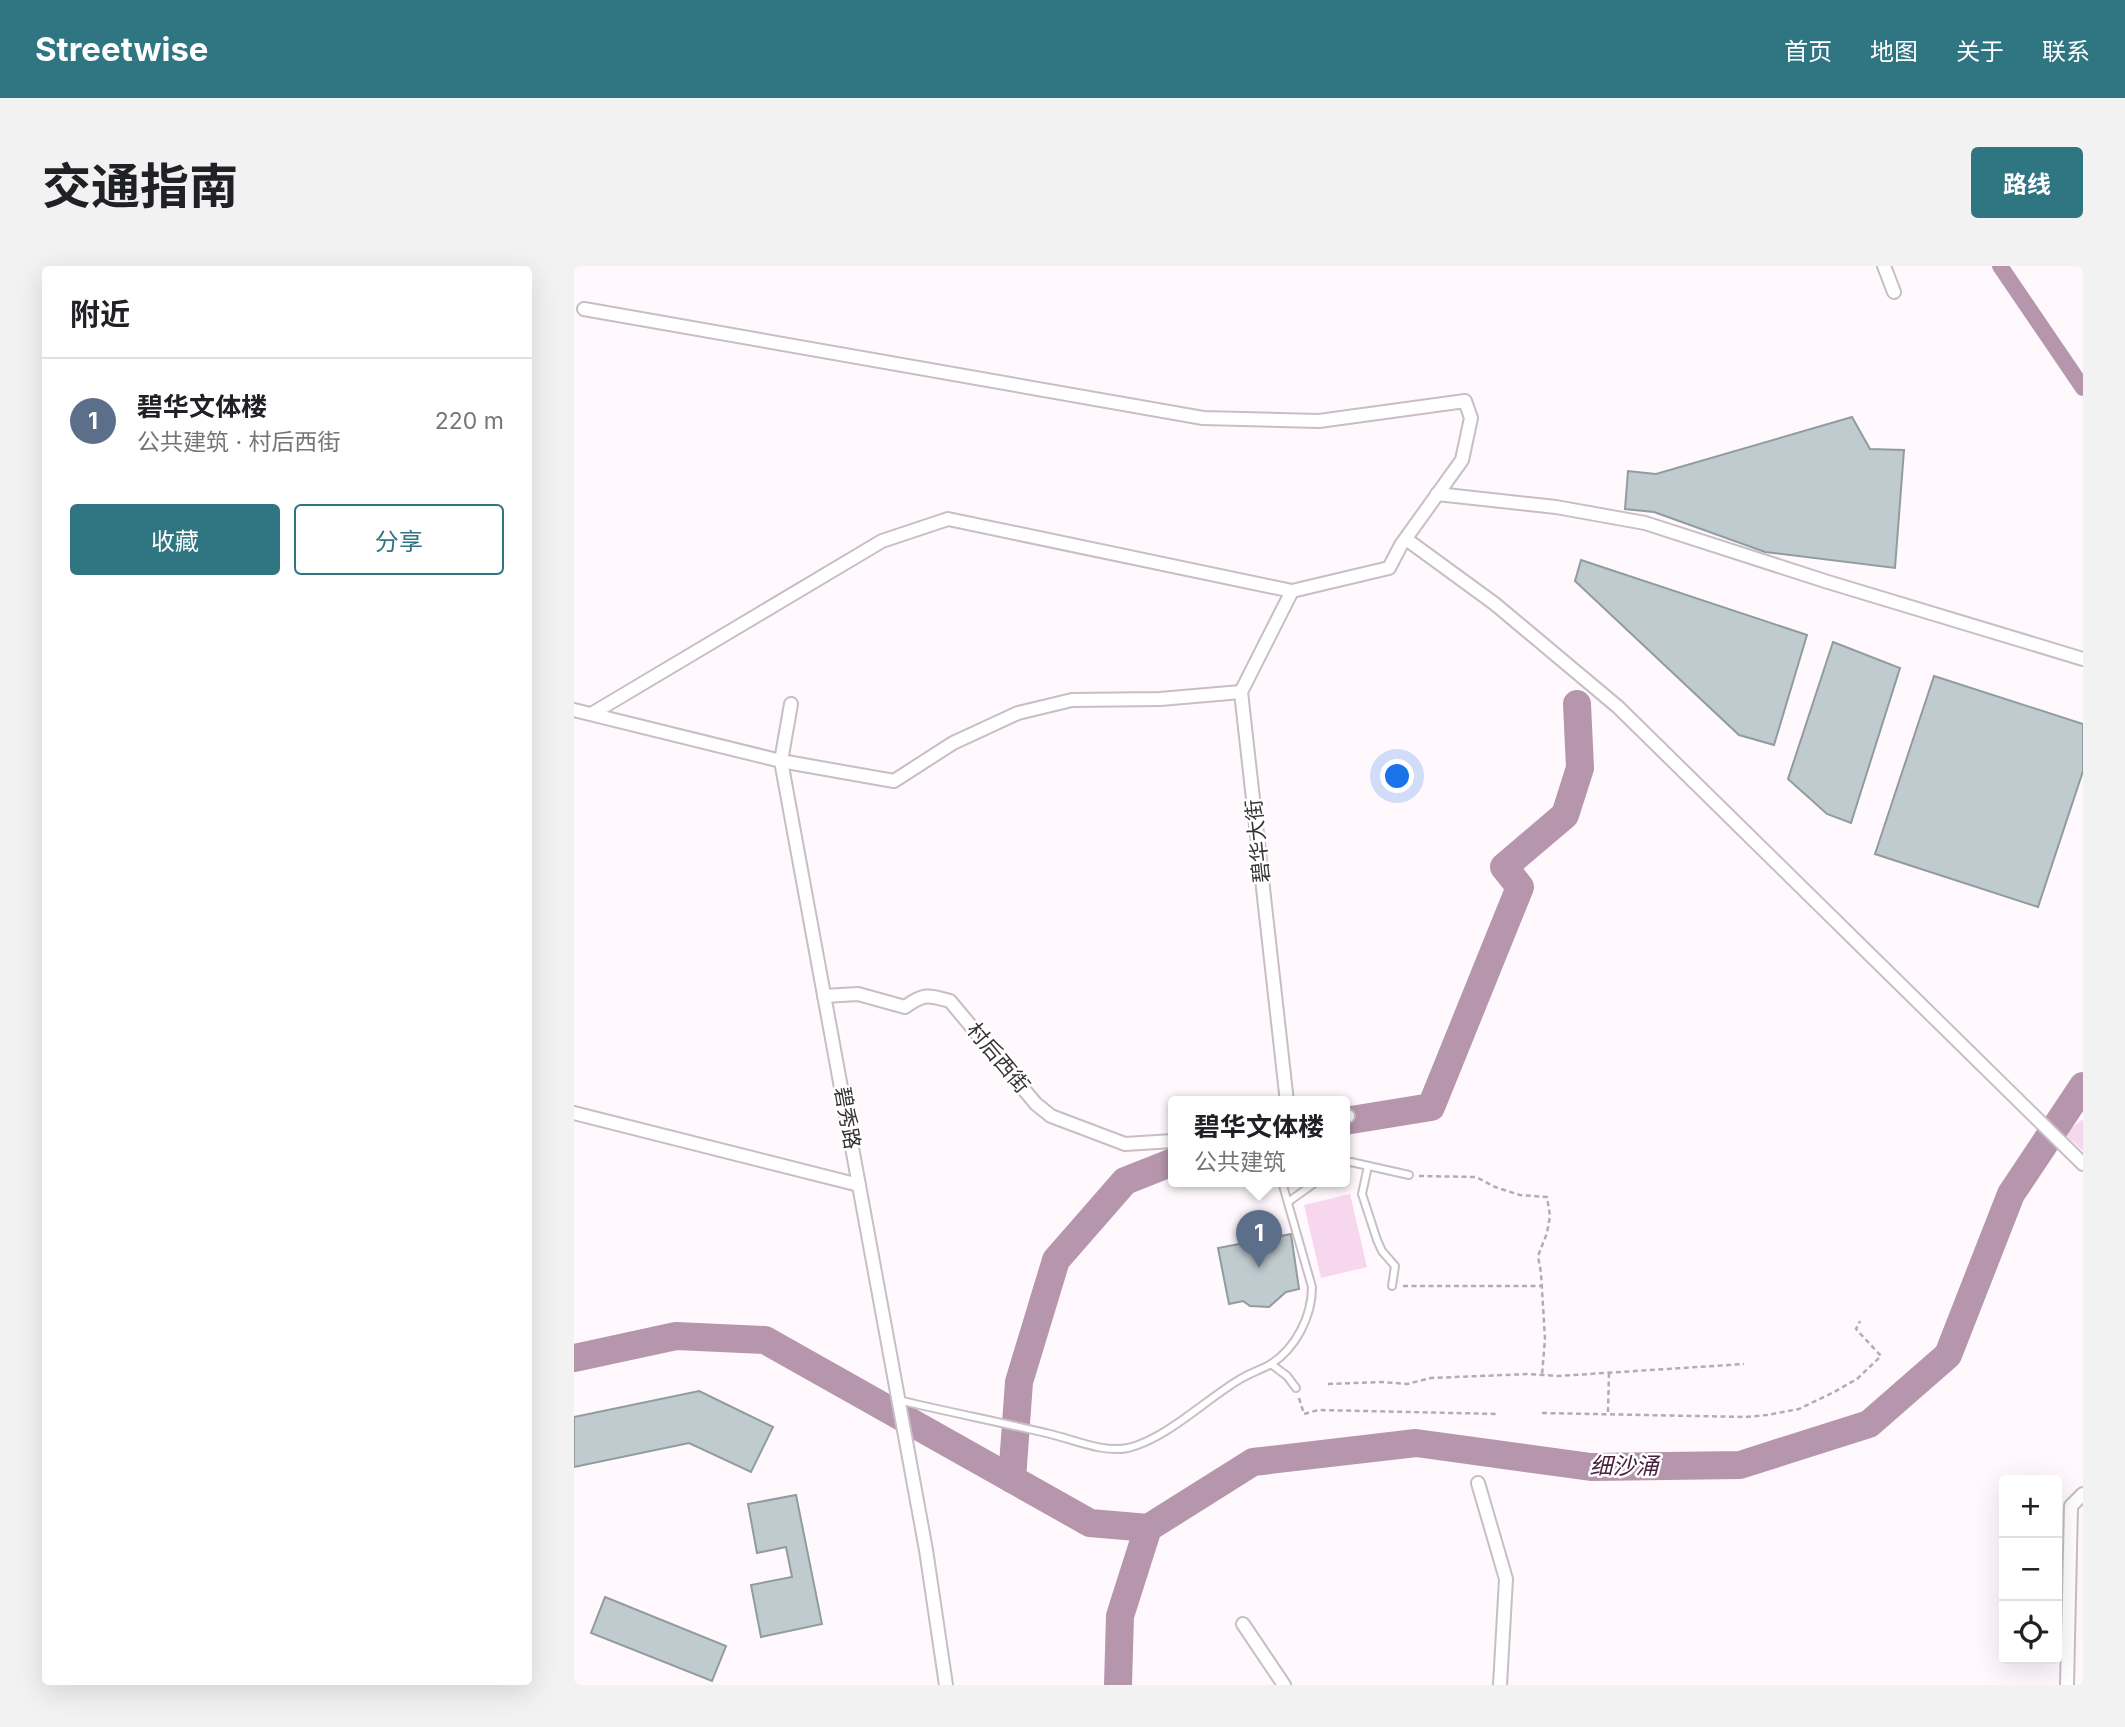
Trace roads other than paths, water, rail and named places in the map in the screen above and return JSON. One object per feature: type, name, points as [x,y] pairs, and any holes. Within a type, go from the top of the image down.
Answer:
[{"type":"street","points":[[1884,266],[1894,292]]},
{"type":"street","points":[[584,309],[1203,418],[1319,421],[1465,401],[1471,418],[1462,460],[1406,539],[1389,568],[1292,591],[948,519],[882,541],[593,713]]},
{"type":"street","points":[[1437,494],[1556,508],[1645,523],[2083,659]]},
{"type":"street","points":[[1406,539],[1495,604],[1618,707],[2083,1164]]},
{"type":"street","points":[[574,710],[781,761],[894,782],[953,743],[1018,713],[1072,700],[1160,699],[1241,692],[1292,591]]},
{"type":"street","name":"碧华大街","points":[[1241,692],[1286,1096]]},
{"type":"street","points":[[781,761],[791,704]]},
{"type":"street","name":"碧秀路","points":[[781,761],[912,1475],[946,1685]]},
{"type":"street","name":"村后西街","points":[[824,996],[858,994],[905,1007],[919,996],[931,995],[950,1001],[1036,1104],[1051,1116],[1125,1144],[1168,1142]]},
{"type":"street","points":[[574,1113],[859,1185]]},
{"type":"street","points":[[1478,1483],[1506,1579],[1500,1685]]},
{"type":"street","points":[[2067,1685],[2071,1506],[2083,1494]]},
{"type":"street","points":[[1243,1624],[1284,1685]]},
{"type":"lane","points":[[1350,1162],[1409,1175]]},
{"type":"lane","points":[[1368,1166],[1362,1194],[1382,1251],[1395,1266],[1392,1286]]},
{"type":"lane","points":[[898,1400],[1052,1434],[1105,1449],[1127,1448],[1169,1428],[1241,1378],[1271,1364],[1299,1334],[1312,1303],[1312,1287],[1284,1187]]},
{"type":"lane","points":[[1288,1202],[1309,1187]]},
{"type":"lane","points":[[1271,1364],[1287,1376],[1296,1388]]},
{"type":"waterway","points":[[2000,266],[2083,388]]},
{"type":"waterway","points":[[1350,1120],[1431,1107],[1520,887],[1504,867],[1565,815],[1580,768],[1577,704]]},
{"type":"waterway","name":"细沙涌","points":[[1118,1685],[1120,1616],[1148,1528],[1253,1462],[1416,1443],[1591,1467],[1740,1465],[1869,1424],[1948,1355],[2011,1194],[2083,1086]]},
{"type":"waterway","points":[[1012,1479],[1019,1382],[1056,1260],[1125,1181],[1168,1164]]},
{"type":"waterway","points":[[574,1358],[676,1336],[765,1340],[1090,1523],[1148,1528]]},
{"type":"place","name":"碧华文体楼","points":[[1259,1268]]}]
